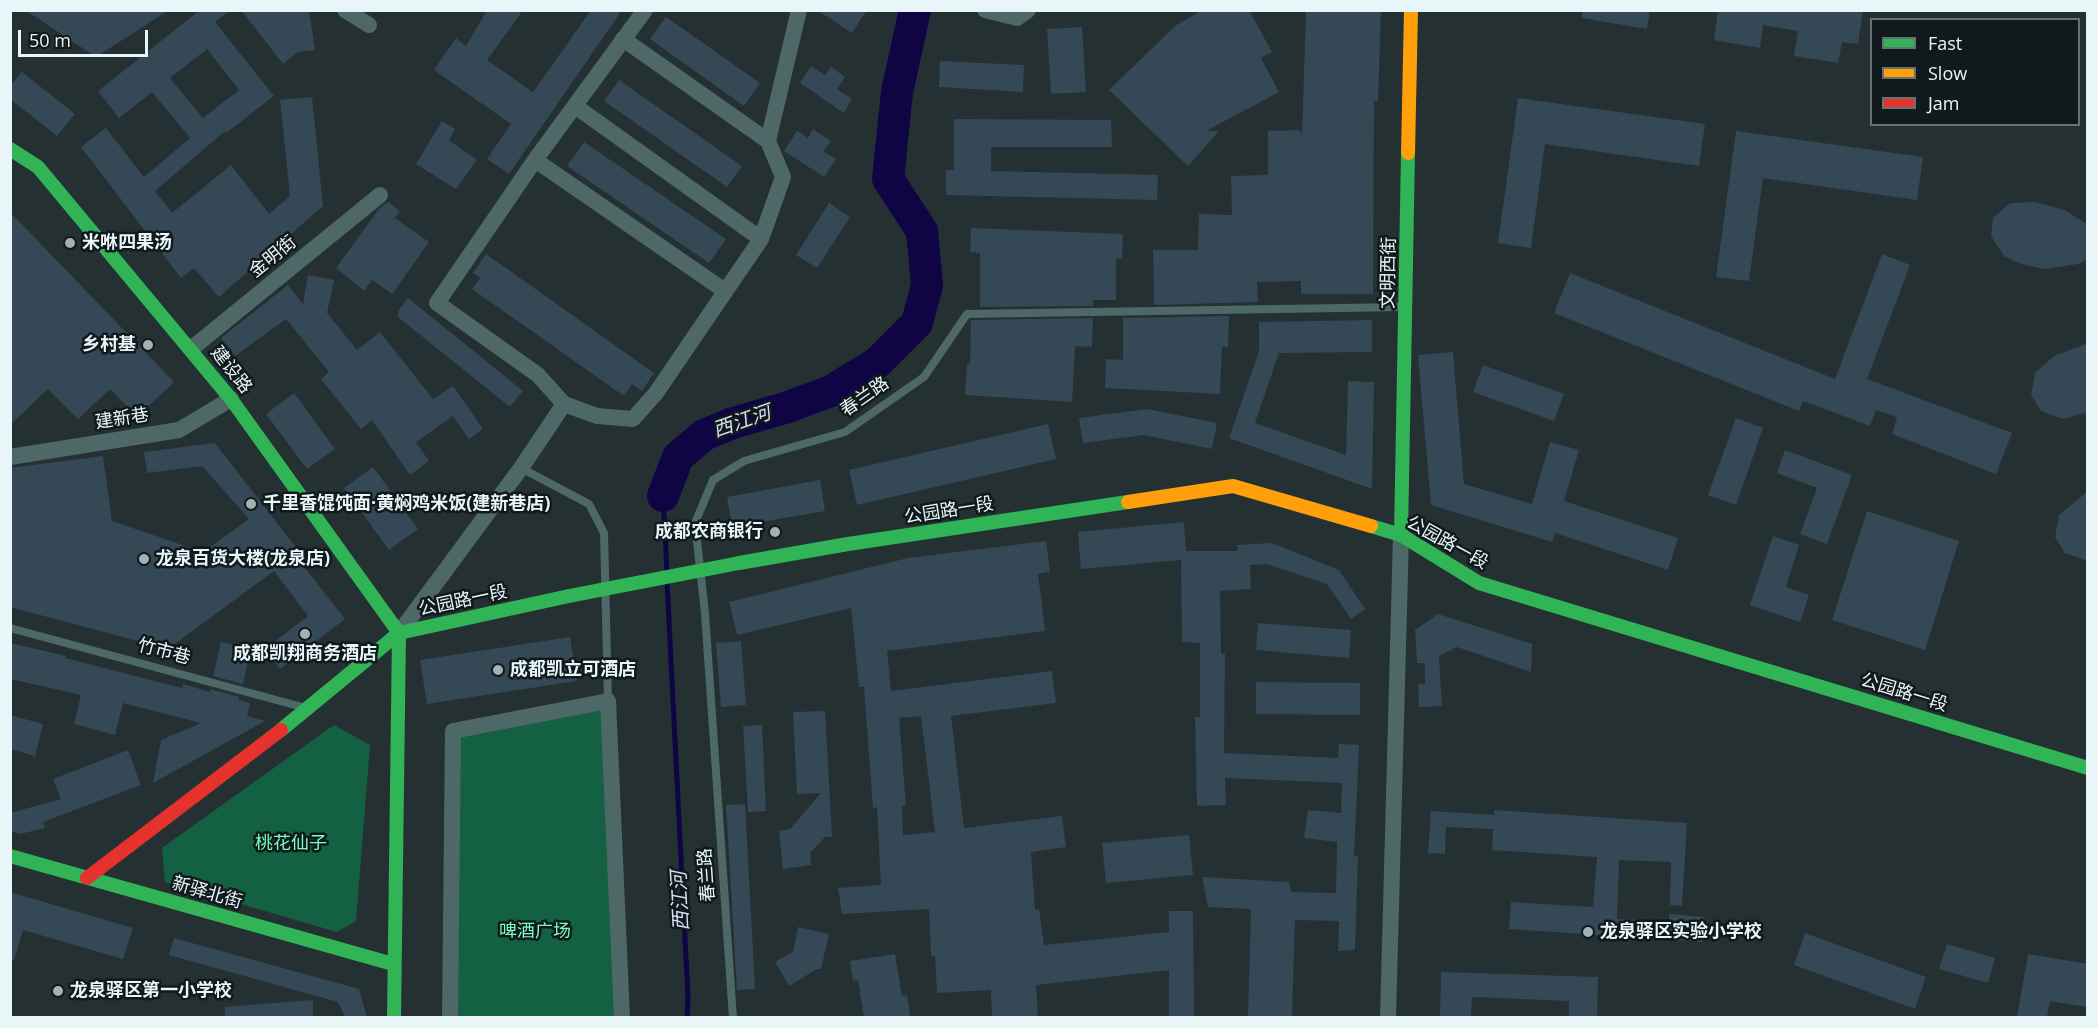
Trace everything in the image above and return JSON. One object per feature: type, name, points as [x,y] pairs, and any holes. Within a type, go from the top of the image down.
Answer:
[{"type":"street","points":[[345,10],[369,25]]},
{"type":"street","points":[[623,39],[768,141],[783,177],[761,238],[656,393],[633,419],[597,416],[564,404],[538,375],[437,303],[535,160],[623,39],[645,10]]},
{"type":"street","points":[[768,141],[799,10]]},
{"type":"street","points":[[985,10],[1017,18],[1028,10]]},
{"type":"street","name":"文明西街","points":[[1401,536],[1411,10]]},
{"type":"street","points":[[575,105],[761,238]]},
{"type":"street","name":"建设路","points":[[10,149],[38,167],[191,349],[231,399],[399,633]]},
{"type":"street","points":[[535,160],[725,291]]},
{"type":"street","name":"金明街","points":[[191,349],[380,195]]},
{"type":"street","name":"建新巷","points":[[10,457],[179,430],[231,399]]},
{"type":"street","points":[[87,878],[309,709],[399,633],[521,468],[564,404]]},
{"type":"street","name":"公园路一段","points":[[399,633],[739,563],[848,544],[1233,486],[1401,536],[1479,583],[2088,768]]},
{"type":"street","points":[[1388,1017],[1401,536]]},
{"type":"street","points":[[394,1017],[399,633]]},
{"type":"street","points":[[450,1017],[453,731],[608,701],[622,1017]]},
{"type":"street","name":"新驿北街","points":[[10,856],[393,964]]},
{"type":"lane","name":"春兰路","points":[[733,1017],[706,624],[695,523],[713,480],[744,461],[845,432],[924,377],[967,314],[1406,307]]},
{"type":"lane","points":[[521,468],[589,504],[604,533],[608,701]]},
{"type":"lane","name":"竹市巷","points":[[10,628],[309,709]]},
{"type":"green space","name":"啤酒广场","points":[[608,701],[622,1017],[450,1018],[453,731]]},
{"type":"green space","name":"桃花仙子","points":[[334,725],[370,745],[356,921],[337,932],[165,882],[162,848]]},
{"type":"building","points":[[25,10],[169,10],[96,57]]},
{"type":"building","points":[[200,10],[230,10],[215,22],[274,96],[226,133],[225,131],[155,191],[172,213],[231,165],[269,214],[290,196],[280,100],[312,97],[323,206],[219,297],[194,268],[181,278],[81,147],[106,128],[144,177],[190,138],[152,92],[119,118],[98,91]],"holes":[[[207,49],[239,90],[203,118],[170,78]]]},
{"type":"building","points":[[241,10],[309,10],[315,50],[298,52],[283,64]]},
{"type":"building","points":[[487,10],[523,10],[487,60],[533,92],[591,10],[622,10],[509,174],[487,159],[511,124],[434,70],[456,38],[466,46]]},
{"type":"building","points":[[817,10],[867,10],[852,33]]},
{"type":"building","points":[[1202,10],[1249,10],[1272,52],[1261,58],[1279,92],[1206,131],[1219,131],[1188,166],[1109,90],[1175,26]]},
{"type":"building","points":[[1306,10],[1381,10],[1378,101],[1374,101],[1373,294],[1301,294],[1301,281],[1257,282],[1258,302],[1154,305],[1153,250],[1198,250],[1199,214],[1232,215],[1231,176],[1268,175],[1268,131],[1300,130],[1302,135]]},
{"type":"building","points":[[1582,10],[1650,10],[1647,29],[1582,18]]},
{"type":"building","points":[[1718,10],[1863,10],[1858,44],[1842,42],[1838,63],[1794,56],[1798,31],[1763,25],[1760,48],[1714,40]]},
{"type":"building","points":[[666,17],[760,83],[744,106],[650,39]]},
{"type":"building","points":[[1082,27],[1086,92],[1051,94],[1047,29]]},
{"type":"building","points":[[940,61],[1024,65],[1023,92],[939,87]]},
{"type":"building","points":[[811,66],[825,75],[831,67],[845,77],[837,89],[852,99],[844,113],[800,83]]},
{"type":"building","points":[[22,72],[75,114],[57,136],[10,99],[10,86]]},
{"type":"building","points":[[619,80],[742,166],[727,187],[604,101]]},
{"type":"building","points":[[1518,98],[1705,124],[1699,166],[1545,144],[1531,248],[1498,243]]},
{"type":"building","points":[[954,119],[1111,120],[1112,147],[991,147],[991,171],[1158,175],[1157,200],[946,195],[946,170],[954,170]]},
{"type":"building","points":[[442,121],[455,129],[449,140],[477,160],[456,189],[416,164]]},
{"type":"building","points":[[813,129],[831,141],[823,151],[836,159],[824,177],[784,151],[797,131],[808,138]]},
{"type":"building","points":[[1736,131],[1923,157],[1917,200],[1763,178],[1749,281],[1716,277]]},
{"type":"building","points":[[584,142],[726,239],[709,263],[567,166]]},
{"type":"building","points":[[388,202],[400,211],[395,218],[429,242],[392,294],[372,280],[364,291],[336,268],[379,209]]},
{"type":"building","points":[[2035,202],[2065,210],[2088,225],[2088,259],[2078,264],[2045,269],[2021,264],[2004,256],[1991,236],[1993,218],[2010,203]]},
{"type":"building","points":[[829,203],[850,217],[817,268],[796,255]]},
{"type":"building","points":[[10,212],[174,382],[137,417],[110,389],[78,419],[48,389],[10,425]]},
{"type":"building","points":[[971,228],[1123,234],[1122,259],[1116,258],[1116,300],[1093,300],[1093,306],[980,307],[980,253],[970,252]]},
{"type":"building","points":[[486,254],[654,373],[642,391],[632,384],[624,396],[472,289],[480,278],[473,273]]},
{"type":"building","points":[[1882,254],[1910,265],[1867,379],[2012,433],[1996,474],[1892,434],[1897,417],[1876,410],[1870,426],[1803,401],[1799,411],[1554,313],[1570,273],[1835,379]]},
{"type":"building","points":[[308,275],[334,280],[327,313],[357,350],[380,332],[433,399],[453,386],[483,429],[469,439],[453,416],[416,442],[429,461],[410,475],[372,420],[361,429],[321,379],[329,372],[286,319],[235,356],[221,338],[288,285],[303,304]]},
{"type":"building","points":[[408,298],[523,391],[510,407],[398,317],[398,311]]},
{"type":"building","points":[[1229,316],[1228,347],[1222,347],[1220,394],[1105,388],[1106,359],[1123,360],[1123,318]]},
{"type":"building","points":[[1093,318],[1092,347],[1075,346],[1072,402],[965,395],[967,364],[970,364],[971,320]]},
{"type":"building","points":[[1372,320],[1372,352],[1279,353],[1255,423],[1346,455],[1348,381],[1374,382],[1372,489],[1229,438],[1259,351],[1259,322]]},
{"type":"building","points":[[2088,343],[2088,412],[2063,419],[2041,411],[2031,395],[2035,373],[2054,356]]},
{"type":"building","points":[[1453,352],[1464,484],[1532,504],[1550,442],[1579,450],[1564,501],[1678,538],[1668,570],[1555,533],[1552,542],[1431,505],[1418,355]]},
{"type":"building","points":[[1483,365],[1564,394],[1554,421],[1473,392]]},
{"type":"building","points":[[294,393],[335,449],[307,469],[266,414]]},
{"type":"building","points":[[1147,409],[1217,423],[1212,449],[1144,435],[1083,443],[1079,418]]},
{"type":"building","points":[[1736,418],[1763,428],[1736,505],[1708,495]]},
{"type":"building","points":[[1048,424],[1056,459],[857,505],[849,470]]},
{"type":"building","name":"龙泉百货大楼(龙泉店)","points":[[215,443],[298,550],[294,554],[345,619],[280,669],[265,649],[308,616],[274,571],[168,649],[10,607],[10,468],[103,456],[112,521],[203,552],[249,519],[202,466],[147,473],[144,452]]},
{"type":"building","points":[[1785,450],[1852,475],[1827,544],[1800,534],[1817,488],[1777,473]]},
{"type":"building","points":[[373,467],[418,529],[389,550],[344,488]]},
{"type":"building","points":[[820,480],[825,511],[732,527],[727,497]]},
{"type":"building","points":[[2088,491],[2088,561],[2065,553],[2055,537],[2059,515]]},
{"type":"building","points":[[1867,511],[1959,541],[1925,650],[1832,620]]},
{"type":"building","points":[[1184,522],[1186,551],[1238,551],[1237,545],[1272,543],[1339,570],[1365,609],[1351,619],[1327,584],[1267,564],[1250,565],[1251,589],[1220,591],[1221,654],[1225,654],[1224,753],[1338,758],[1339,744],[1359,745],[1354,856],[1358,856],[1355,950],[1338,951],[1339,921],[1295,920],[1292,1017],[1248,1017],[1251,909],[1208,907],[1202,877],[1289,882],[1291,892],[1336,893],[1337,842],[1304,838],[1308,810],[1341,813],[1342,783],[1225,778],[1226,805],[1197,806],[1195,717],[1200,717],[1200,643],[1182,642],[1181,560],[1081,569],[1078,532]]},
{"type":"building","points":[[1773,536],[1799,545],[1786,587],[1809,595],[1800,622],[1750,605]]},
{"type":"building","points":[[1046,541],[1050,572],[1038,574],[1045,631],[887,651],[891,691],[1052,671],[1056,703],[951,716],[964,828],[1062,816],[1066,847],[1031,852],[1035,910],[1039,909],[1044,945],[1169,932],[1169,911],[1193,911],[1194,1017],[1169,1017],[1169,970],[1036,985],[1038,1017],[992,1017],[991,990],[937,993],[935,956],[931,956],[929,909],[842,914],[838,888],[881,885],[877,807],[873,808],[864,687],[859,687],[851,608],[737,635],[729,602],[908,558]],"holes":[[[921,716],[935,832],[903,835],[902,806],[906,805],[899,718]]]},
{"type":"building","points":[[1438,614],[1532,644],[1531,672],[1457,647],[1439,656],[1442,706],[1419,707],[1418,684],[1425,684],[1425,663],[1417,663],[1415,630]]},
{"type":"building","points":[[1258,623],[1351,630],[1349,658],[1256,650]]},
{"type":"building","name":"成都凯立可酒店","points":[[570,637],[577,681],[427,704],[420,660]]},
{"type":"building","points":[[741,641],[746,705],[721,707],[716,643]]},
{"type":"building","points":[[221,642],[251,649],[243,684],[213,676]]},
{"type":"building","points":[[10,643],[182,688],[183,684],[239,697],[239,700],[250,703],[247,716],[265,721],[153,783],[161,740],[201,723],[123,703],[115,735],[74,724],[81,695],[10,679]]},
{"type":"building","points":[[1256,682],[1360,683],[1360,715],[1256,714]]},
{"type":"building","points":[[825,711],[832,837],[825,837],[810,853],[811,865],[783,869],[779,831],[790,829],[821,793],[797,794],[793,712]]},
{"type":"building","points":[[10,715],[43,724],[35,756],[10,749]]},
{"type":"building","points":[[762,725],[766,811],[748,812],[743,726]]},
{"type":"building","points":[[128,750],[141,785],[43,822],[45,828],[20,834],[10,831],[10,813],[61,799],[53,779]]},
{"type":"building","points":[[745,804],[755,989],[737,990],[726,805]]},
{"type":"building","points":[[1494,810],[1687,823],[1682,906],[1670,905],[1671,862],[1619,860],[1617,919],[1669,921],[1669,914],[1704,917],[1703,942],[1509,929],[1511,902],[1593,907],[1597,857],[1492,850],[1493,829],[1446,827],[1445,854],[1428,853],[1431,811],[1494,815]]},
{"type":"building","points":[[1189,835],[1193,875],[1106,883],[1102,843]]},
{"type":"building","points":[[10,892],[133,928],[123,959],[23,930],[14,960],[10,959]]},
{"type":"building","points":[[798,927],[829,934],[821,969],[817,969],[789,986],[775,962],[793,952]]},
{"type":"building","points":[[1805,933],[1926,977],[1915,1009],[1794,965]]},
{"type":"building","points":[[174,938],[359,989],[367,1017],[345,1017],[338,1002],[169,955]]},
{"type":"building","points":[[1947,944],[1995,958],[1988,983],[1939,969]]},
{"type":"building","points":[[895,954],[902,996],[907,995],[910,1016],[864,1017],[858,980],[853,981],[850,961]]},
{"type":"building","points":[[2028,954],[2088,964],[2088,1007],[2050,1001],[2047,1017],[2017,1017]]},
{"type":"building","name":"龙泉驿区实验小学校","points":[[1441,972],[1598,977],[1597,1017],[1569,1017],[1569,1001],[1472,997],[1471,1017],[1440,1017]]},
{"type":"building","points":[[313,1000],[313,1017],[225,1017],[225,1007]]},
{"type":"waterway","name":"西江河","points":[[663,496],[678,457],[704,435],[733,423],[785,408],[831,391],[877,363],[917,323],[927,285],[922,231],[888,179],[897,92],[915,10]]},
{"type":"waterway","name":"西江河","points":[[663,496],[667,572]]},
{"type":"waterway","name":"西江河","points":[[667,582],[688,997],[687,1018]]},
{"type":"traffic: fast","points":[[10,149],[38,167],[231,399],[399,633]]},
{"type":"traffic: fast","points":[[1401,535],[1408,153]]},
{"type":"traffic: fast","points":[[739,563],[848,544],[1128,502]]},
{"type":"traffic: fast","points":[[1371,526],[1401,535],[1479,583],[2088,768]]},
{"type":"traffic: fast","points":[[569,596],[739,563]]},
{"type":"traffic: fast","points":[[281,730],[399,633],[569,596]]},
{"type":"traffic: fast","points":[[394,1018],[399,633]]},
{"type":"traffic: fast","points":[[10,856],[393,964]]},
{"type":"traffic: slow","points":[[1408,153],[1411,10]]},
{"type":"traffic: slow","points":[[1128,502],[1233,486],[1371,526]]},
{"type":"traffic: jam","points":[[87,878],[281,730]]},
{"type":"place","name":"米咻四果汤","points":[[70,243]]},
{"type":"place","name":"乡村基","points":[[148,345]]},
{"type":"place","name":"千里香馄饨面·黄焖鸡米饭(建新巷店)","points":[[251,504]]},
{"type":"place","name":"成都农商银行","points":[[775,532]]},
{"type":"place","name":"龙泉百货大楼(龙泉店)","points":[[144,559]]},
{"type":"place","name":"成都凯翔商务酒店","points":[[305,634]]},
{"type":"place","name":"成都凯立可酒店","points":[[498,670]]},
{"type":"place","name":"龙泉驿区实验小学校","points":[[1588,932]]},
{"type":"place","name":"龙泉驿区第一小学校","points":[[58,991]]}]
